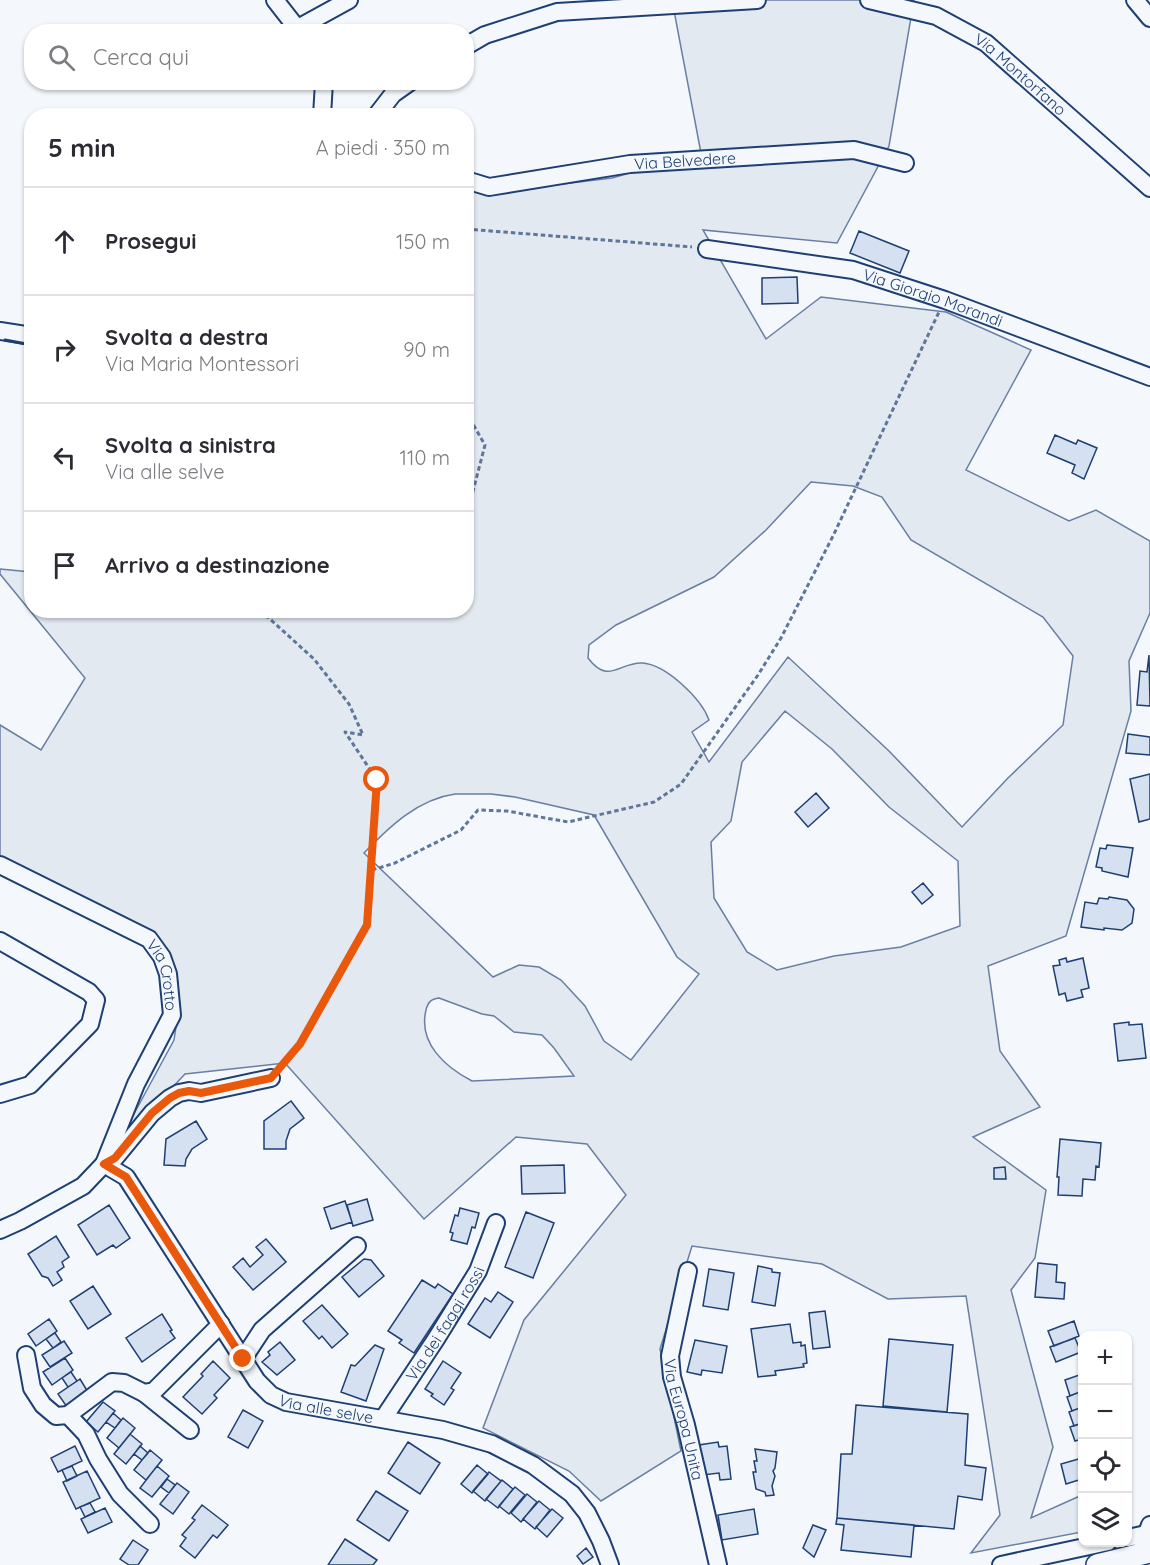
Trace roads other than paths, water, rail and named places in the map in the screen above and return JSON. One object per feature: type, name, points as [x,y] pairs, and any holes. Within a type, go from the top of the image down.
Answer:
[{"type":"main road","points":[[1097,1565],[1147,1541]]},
{"type":"street","points":[[275,0],[294,24]]},
{"type":"street","points":[[309,24],[350,0]]},
{"type":"street","points":[[474,41],[485,35],[557,12],[758,0]]},
{"type":"street","name":"Via Montorfano","points":[[869,0],[936,16],[986,44],[1150,188]]},
{"type":"street","points":[[1135,0],[1150,18]]},
{"type":"street","points":[[322,108],[324,90]]},
{"type":"street","points":[[382,108],[399,90]]},
{"type":"street","name":"Via Belvedere","points":[[474,182],[489,187],[630,164],[854,150],[905,163]]},
{"type":"street","name":"Via Giorgio Morandi","points":[[707,249],[853,270],[945,300],[1150,377]]},
{"type":"street","points":[[0,331],[24,335]]},
{"type":"street","name":"Via Crotto","points":[[0,865],[149,939],[162,957],[168,974],[172,1015],[136,1084],[104,1164]]},
{"type":"street","points":[[0,941],[89,993],[96,1000],[90,1024],[30,1085],[0,1094]]},
{"type":"street","points":[[0,1230],[21,1221],[83,1186],[104,1164],[115,1158],[152,1113],[170,1098],[189,1091],[201,1093],[271,1078]]},
{"type":"street","name":"Via alle selve","points":[[104,1164],[126,1177],[257,1381],[271,1395],[286,1402],[443,1430],[492,1444],[533,1465],[572,1494],[587,1513],[610,1565]]},
{"type":"street","name":"Via dei faggi rossi","points":[[383,1419],[478,1271],[496,1223]]},
{"type":"street","points":[[243,1359],[262,1330],[357,1246]]},
{"type":"street","name":"Via Europa Unita","points":[[688,1271],[670,1356],[672,1377],[686,1425],[718,1565]]},
{"type":"street","points":[[144,1394],[154,1391],[221,1324]]},
{"type":"street","points":[[26,1354],[32,1388],[43,1405],[56,1416],[68,1415],[112,1382],[124,1383],[144,1394],[190,1430]]},
{"type":"street","points":[[68,1415],[86,1434],[98,1459],[120,1494],[150,1524]]},
{"type":"street","points":[[1132,1539],[1147,1541]]},
{"type":"street","points":[[1000,1565],[1085,1547]]}]
